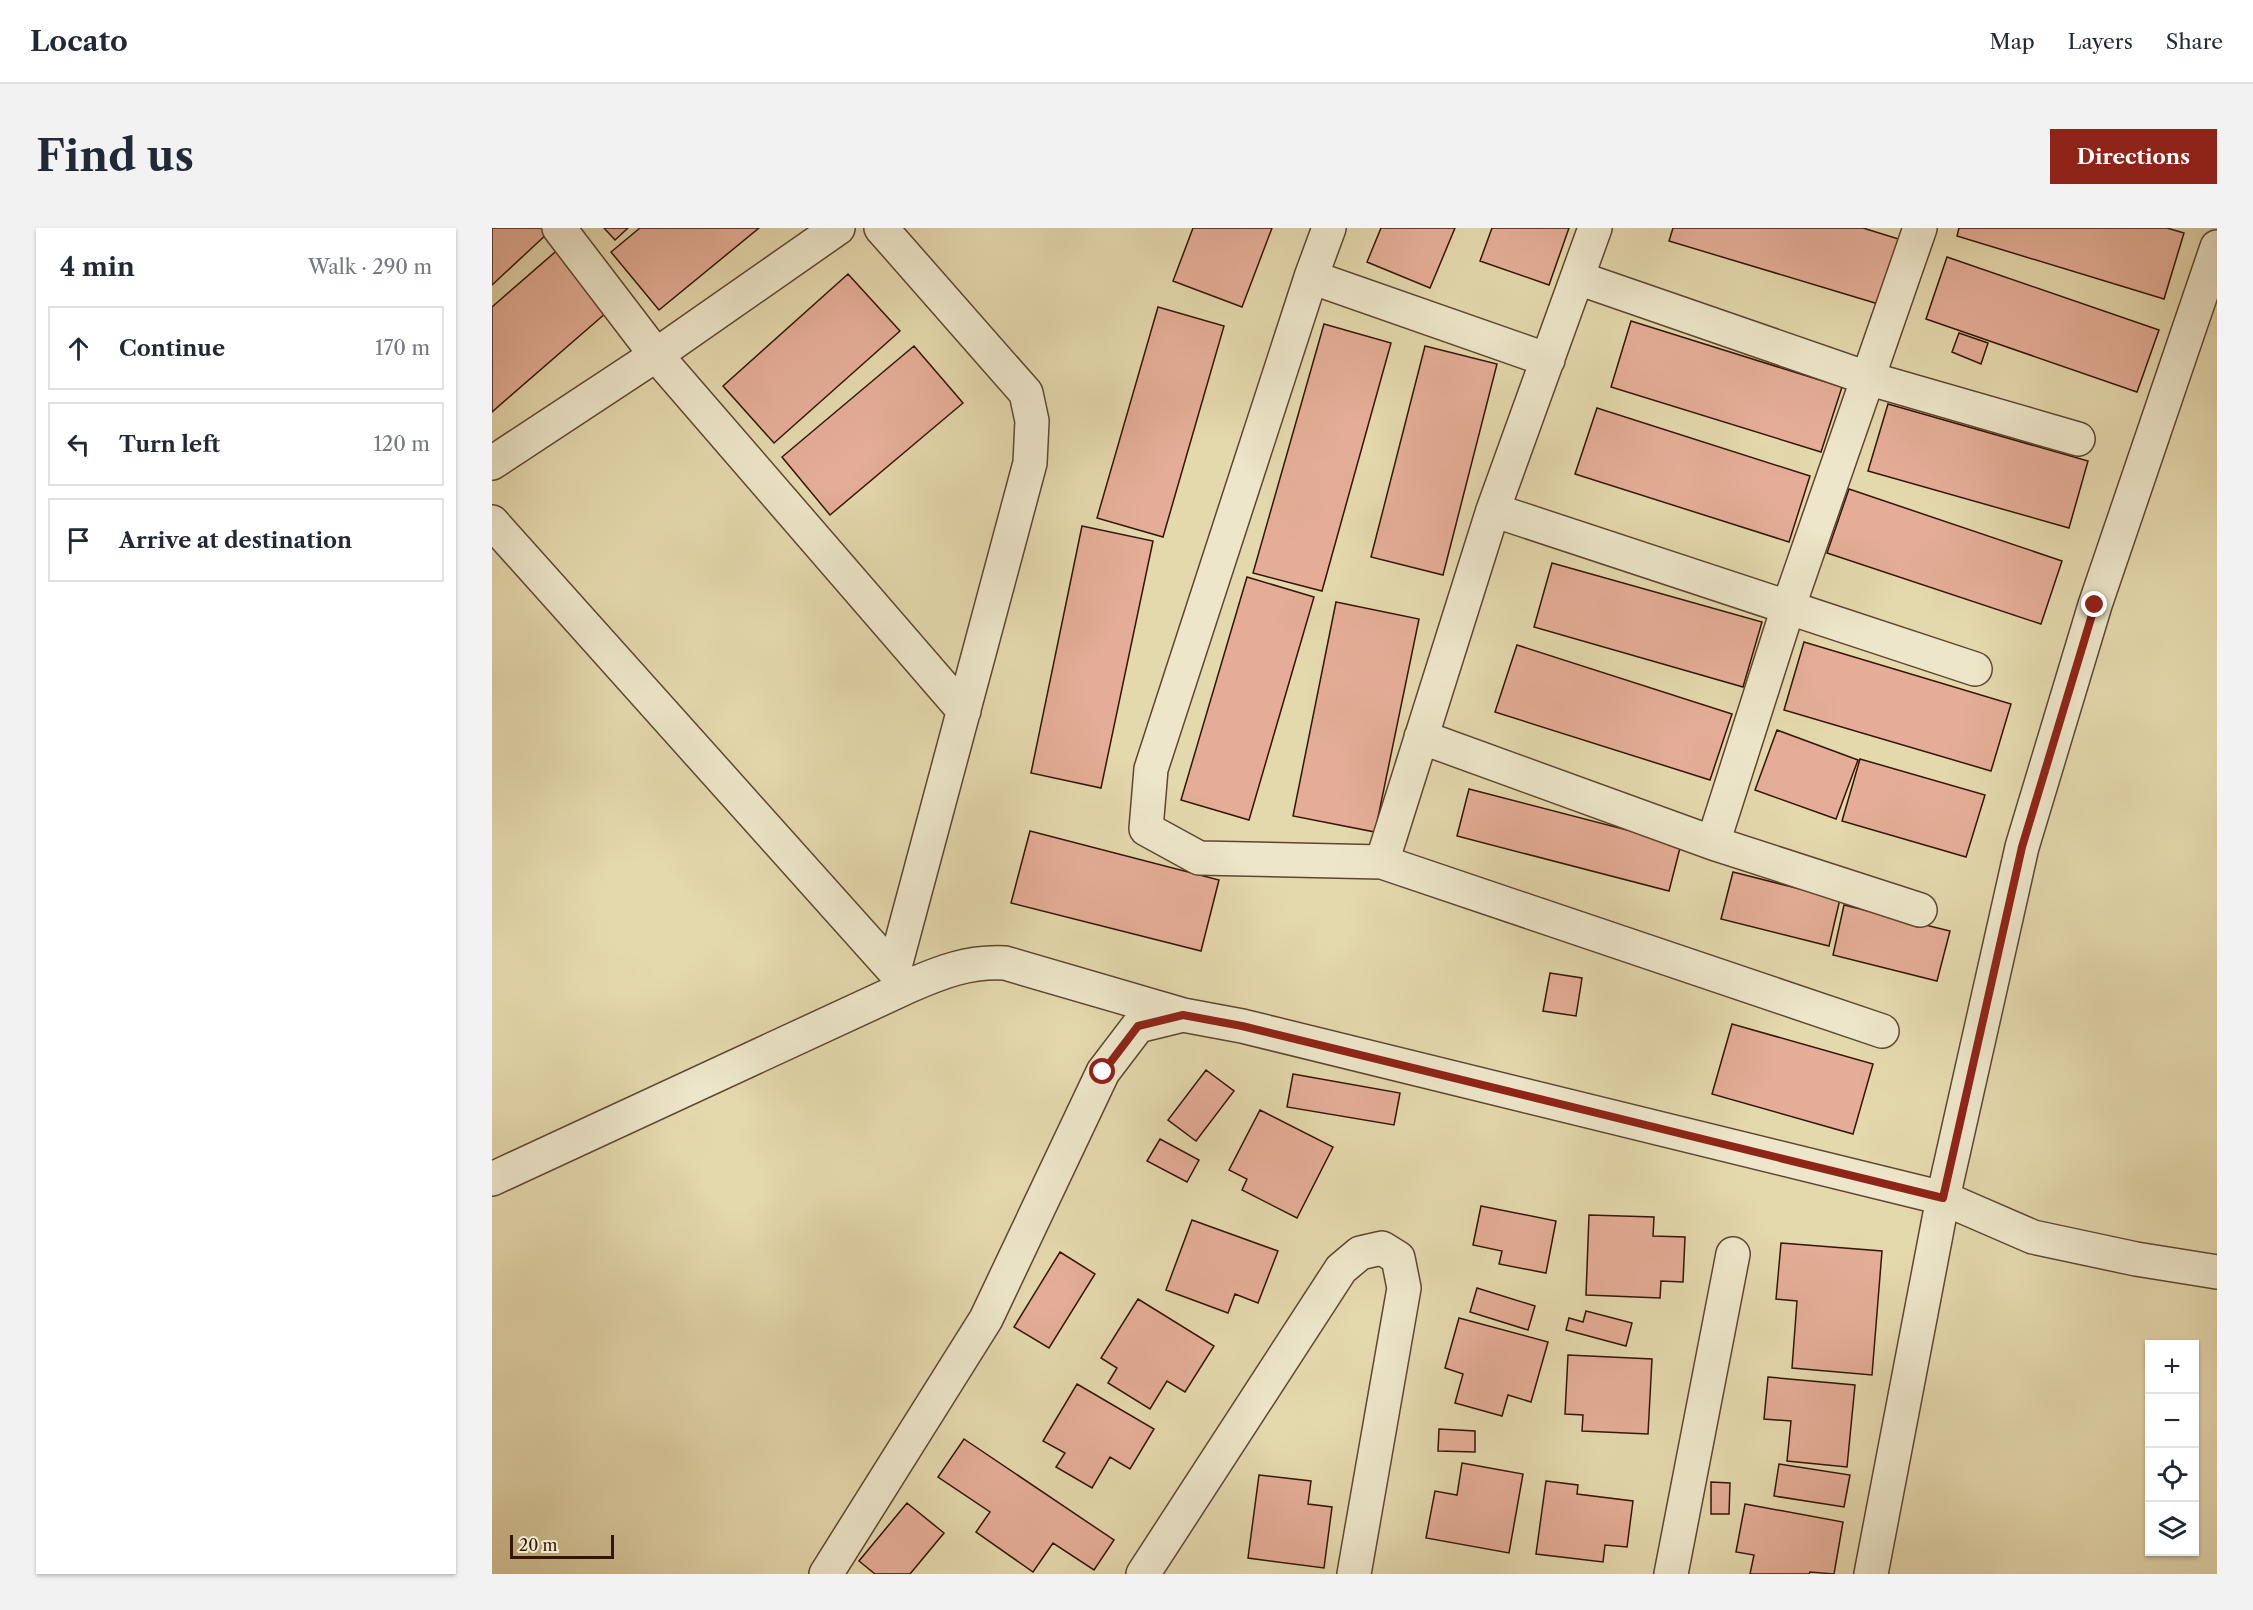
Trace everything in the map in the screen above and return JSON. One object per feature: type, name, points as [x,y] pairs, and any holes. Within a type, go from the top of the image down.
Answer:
[{"type":"street","points":[[559,228],[656,355],[964,711]]},
{"type":"street","points":[[492,463],[656,355],[838,228]]},
{"type":"street","points":[[881,228],[1026,393],[1032,421],[1030,463],[964,711],[901,978]]},
{"type":"street","points":[[1329,228],[1151,769],[1146,829],[1199,858],[1382,862],[1882,1031]]},
{"type":"street","points":[[1382,862],[1493,510],[1595,228]]},
{"type":"street","points":[[1713,843],[1788,608],[1920,228]]},
{"type":"street","points":[[1871,1574],[1943,1198],[2022,847],[2095,605],[2217,247]]},
{"type":"street","points":[[1311,277],[1548,360]]},
{"type":"street","points":[[1578,278],[1867,378],[2078,439]]},
{"type":"street","points":[[1493,510],[1975,669]]},
{"type":"street","points":[[492,522],[901,978]]},
{"type":"street","points":[[1421,737],[1713,843],[1920,910]]},
{"type":"street","points":[[492,1179],[901,978],[939,973],[963,965],[985,962],[1005,963],[1183,1015],[1242,1026],[1943,1198],[2033,1237],[2136,1259],[2217,1272]]},
{"type":"street","points":[[826,1574],[986,1319],[1103,1072],[1138,1026],[1183,1015]]},
{"type":"street","points":[[1143,1574],[1341,1269],[1360,1253],[1382,1248],[1398,1258],[1404,1288],[1354,1574]]},
{"type":"street","points":[[1671,1574],[1733,1254]]},
{"type":"building","points":[[492,228],[546,228],[549,232],[492,285]]},
{"type":"building","points":[[604,228],[628,228],[615,240]]},
{"type":"building","points":[[640,228],[759,228],[659,310],[611,252]]},
{"type":"building","points":[[1193,228],[1272,228],[1242,307],[1173,281]]},
{"type":"building","points":[[1381,228],[1455,228],[1430,288],[1367,262]]},
{"type":"building","points":[[1492,228],[1569,228],[1549,285],[1480,261]]},
{"type":"building","points":[[1673,228],[1863,228],[1905,241],[1885,306],[1669,241]]},
{"type":"building","points":[[1959,228],[2167,228],[2184,233],[2164,299],[1957,236]]},
{"type":"building","points":[[562,246],[614,306],[492,412],[492,307]]},
{"type":"building","points":[[1947,257],[2159,330],[2137,392],[1926,319]]},
{"type":"building","points":[[848,274],[900,331],[774,443],[723,386]]},
{"type":"building","points":[[1158,307],[1224,326],[1163,537],[1097,518]]},
{"type":"building","points":[[1631,321],[1842,387],[1821,452],[1611,387]]},
{"type":"building","points":[[1324,324],[1391,343],[1322,591],[1253,573]]},
{"type":"building","points":[[1959,333],[1988,343],[1981,364],[1952,352]]},
{"type":"building","points":[[914,346],[963,403],[830,515],[782,457]]},
{"type":"building","points":[[1425,346],[1497,364],[1443,575],[1371,557]]},
{"type":"building","points":[[1888,404],[2088,461],[2069,528],[1868,471]]},
{"type":"building","points":[[1597,408],[1810,476],[1789,542],[1575,474]]},
{"type":"building","points":[[1849,489],[2062,561],[2041,624],[1827,553]]},
{"type":"building","points":[[1082,526],[1153,541],[1101,788],[1031,773]]},
{"type":"building","points":[[1552,563],[1762,622],[1743,687],[1534,627]]},
{"type":"building","points":[[1247,577],[1314,597],[1249,820],[1181,800]]},
{"type":"building","points":[[1336,602],[1419,619],[1375,832],[1293,816]]},
{"type":"building","points":[[1804,642],[2011,704],[1991,771],[1784,710]]},
{"type":"building","points":[[1517,645],[1732,714],[1710,780],[1495,712]]},
{"type":"building","points":[[1777,730],[1858,760],[1836,819],[1755,790]]},
{"type":"building","points":[[1860,759],[1985,795],[1966,857],[1842,821]]},
{"type":"building","points":[[1469,789],[1681,844],[1669,891],[1457,836]]},
{"type":"building","points":[[1030,831],[1219,880],[1201,951],[1011,903]]},
{"type":"building","points":[[1733,872],[1840,899],[1829,946],[1721,919]]},
{"type":"building","points":[[1844,905],[1950,931],[1937,981],[1833,955]]},
{"type":"building","points":[[1550,973],[1582,978],[1576,1016],[1543,1011]]},
{"type":"building","points":[[1732,1024],[1873,1064],[1853,1134],[1712,1094]]},
{"type":"building","points":[[1206,1070],[1234,1091],[1196,1141],[1168,1120]]},
{"type":"building","points":[[1293,1074],[1400,1093],[1394,1125],[1287,1107]]},
{"type":"building","points":[[1260,1110],[1333,1147],[1297,1218],[1242,1190],[1247,1179],[1229,1170]]},
{"type":"building","points":[[1160,1139],[1199,1160],[1187,1182],[1147,1161]]},
{"type":"building","points":[[1481,1206],[1556,1221],[1546,1273],[1499,1264],[1502,1251],[1473,1245]]},
{"type":"building","points":[[1589,1215],[1654,1217],[1653,1236],[1685,1237],[1683,1282],[1661,1281],[1660,1298],[1586,1295]]},
{"type":"building","points":[[1192,1220],[1278,1251],[1258,1303],[1235,1294],[1228,1313],[1166,1290]]},
{"type":"building","points":[[1781,1243],[1882,1251],[1872,1375],[1792,1368],[1797,1301],[1776,1299]]},
{"type":"building","points":[[1060,1252],[1095,1274],[1049,1348],[1014,1327]]},
{"type":"building","points":[[1477,1288],[1535,1306],[1528,1330],[1470,1312]]},
{"type":"building","points":[[1138,1299],[1214,1346],[1185,1392],[1167,1381],[1150,1409],[1108,1383],[1117,1368],[1101,1358]]},
{"type":"building","points":[[1586,1311],[1632,1323],[1626,1346],[1566,1330],[1569,1318],[1583,1322]]},
{"type":"building","points":[[1459,1318],[1548,1342],[1531,1402],[1508,1395],[1502,1416],[1455,1403],[1463,1374],[1445,1368]]},
{"type":"building","points":[[1568,1355],[1652,1359],[1648,1434],[1582,1431],[1583,1415],[1565,1414]]},
{"type":"building","points":[[1768,1377],[1855,1385],[1847,1467],[1787,1461],[1791,1421],[1764,1419]]},
{"type":"building","points":[[1077,1384],[1154,1429],[1130,1469],[1110,1457],[1092,1488],[1056,1467],[1065,1453],[1043,1441]]},
{"type":"building","points":[[1439,1429],[1475,1431],[1475,1452],[1438,1451]]},
{"type":"building","points":[[964,1439],[1114,1540],[1094,1570],[1053,1543],[1033,1572],[976,1532],[990,1512],[938,1477]]},
{"type":"building","points":[[1462,1463],[1523,1474],[1509,1553],[1426,1538],[1435,1491],[1457,1495]]},
{"type":"building","points":[[1779,1464],[1850,1475],[1844,1507],[1774,1496]]},
{"type":"building","points":[[1259,1475],[1311,1481],[1308,1504],[1332,1507],[1324,1568],[1248,1558]]},
{"type":"building","points":[[1546,1481],[1578,1485],[1577,1494],[1633,1501],[1627,1547],[1605,1545],[1603,1562],[1536,1554]]},
{"type":"building","points":[[1711,1482],[1730,1483],[1729,1514],[1711,1514]]},
{"type":"building","points":[[907,1503],[944,1533],[910,1574],[875,1574],[859,1561]]},
{"type":"building","points":[[1745,1504],[1843,1522],[1834,1574],[1810,1572],[1809,1574],[1750,1574],[1754,1555],[1736,1552]]},
{"type":"route","points":[[1103,1072],[1138,1026],[1183,1015],[1242,1026],[1943,1198],[2022,847],[2095,605]]}]
